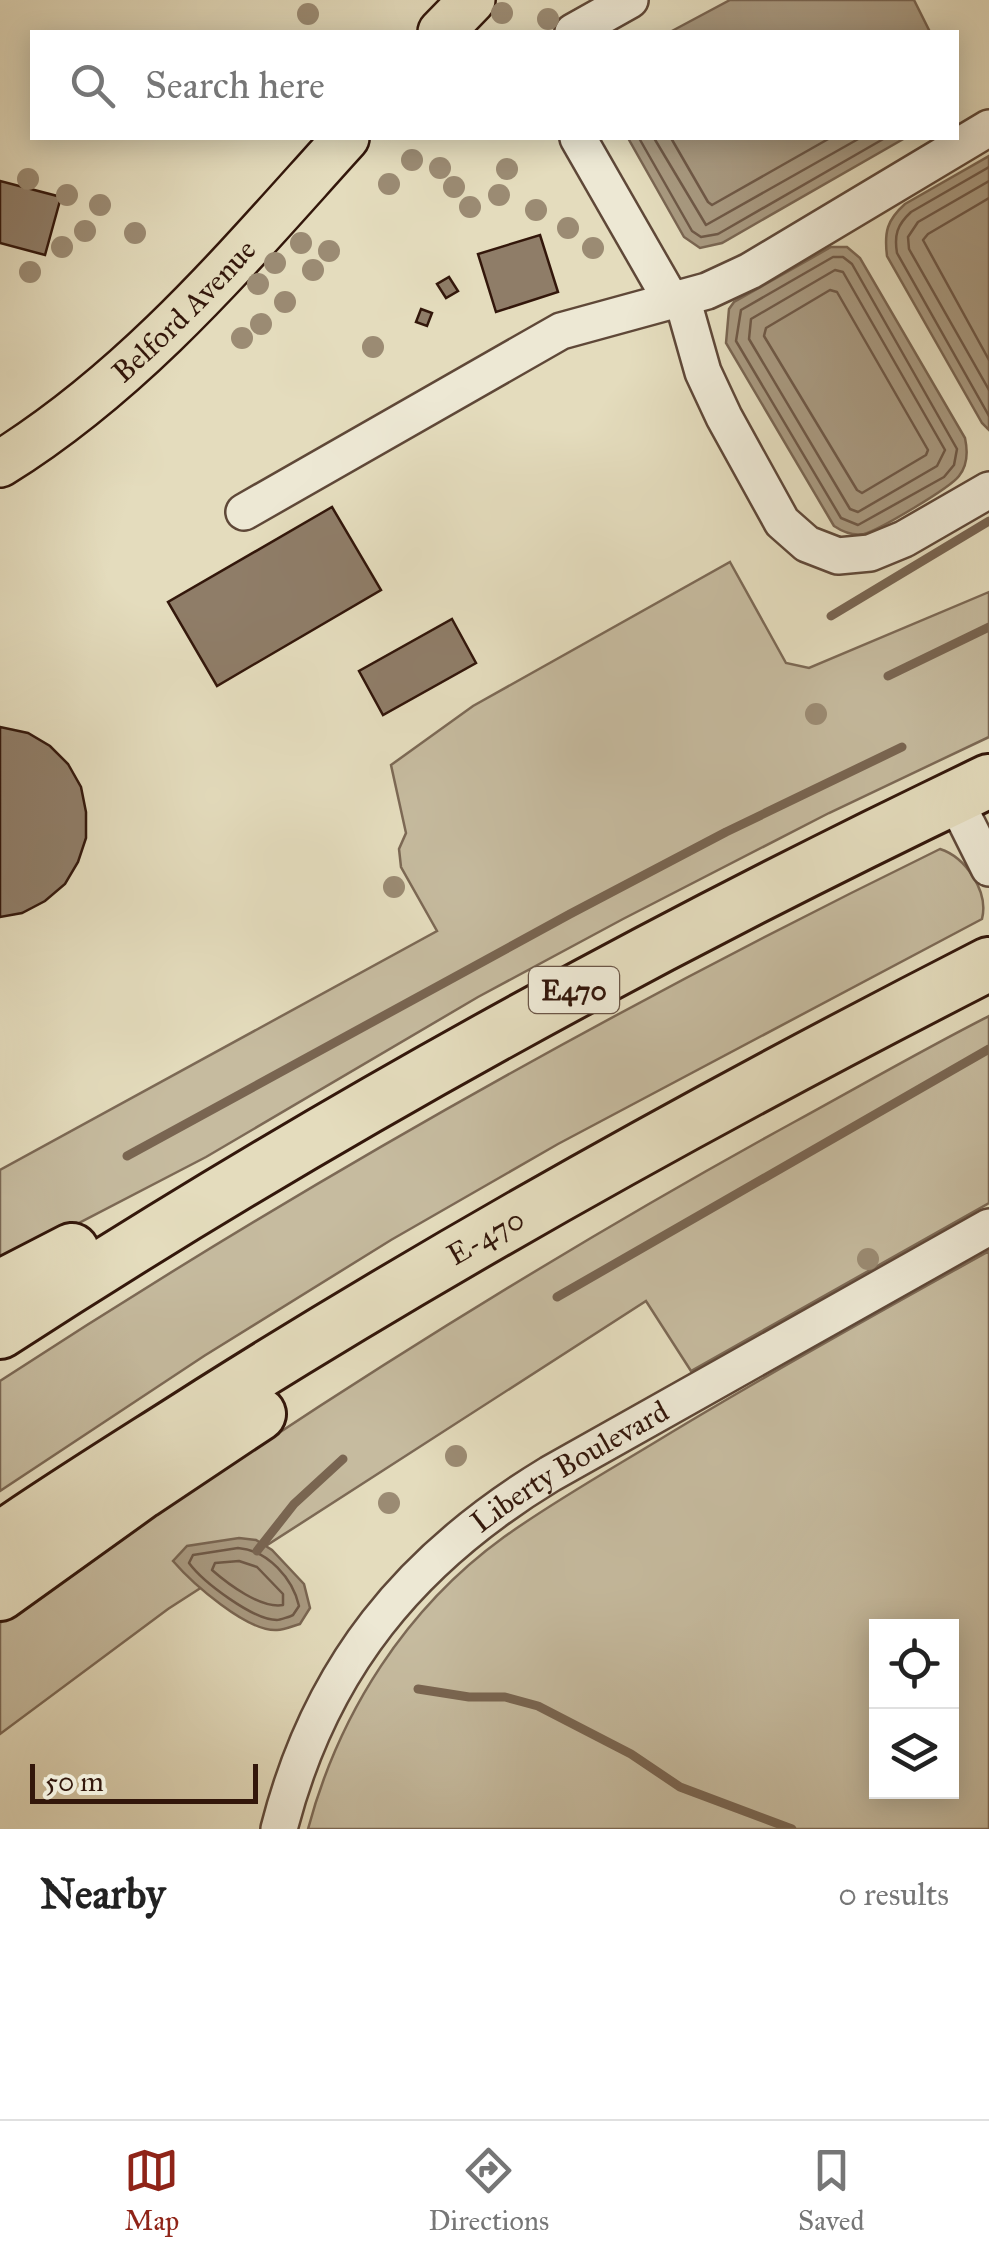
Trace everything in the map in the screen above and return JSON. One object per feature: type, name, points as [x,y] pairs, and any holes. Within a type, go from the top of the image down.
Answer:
[{"type":"highway","name":"E470","points":[[0,1332],[292,1152],[571,992],[777,884],[971,789]]},
{"type":"highway","name":"E-470","points":[[0,1539],[226,1393],[538,1205],[989,964]]},
{"type":"highway","points":[[0,1287],[214,1177],[292,1152]]},
{"type":"highway","points":[[0,1594],[172,1472],[388,1331],[418,1275]]},
{"type":"main road","points":[[443,30],[472,0]]},
{"type":"main road","name":"Belford Avenue","points":[[0,464],[70,416],[159,340],[344,140]]},
{"type":"street","points":[[577,30],[630,0]]},
{"type":"street","points":[[244,512],[561,331],[677,299],[750,271],[989,128]]},
{"type":"street","points":[[579,140],[677,299],[716,401],[788,530],[807,544],[838,556],[870,554],[989,490]]},
{"type":"street","points":[[971,789],[989,868]]},
{"type":"street","name":"Liberty Boulevard","points":[[280,1829],[302,1757],[341,1676],[391,1604],[456,1539],[500,1504],[550,1474],[989,1226]]},
{"type":"shaded area","points":[[730,562],[786,663],[809,668],[989,592],[989,737],[829,813],[623,919],[478,997],[206,1157],[0,1264],[0,1170],[437,931],[401,867],[399,849],[406,833],[391,765],[473,706]]},
{"type":"shaded area","points":[[940,849],[958,859],[973,876],[982,897],[982,919],[558,1144],[391,1240],[204,1356],[0,1491],[0,1381],[229,1237],[462,1100],[699,971]]},
{"type":"shaded area","points":[[989,1016],[989,1203],[691,1371],[646,1301],[168,1609],[0,1734],[0,1623],[303,1417],[497,1294],[695,1177]]},
{"type":"shaded area","points":[[989,1251],[989,1829],[308,1829],[321,1786],[358,1704],[407,1630],[436,1596],[524,1523],[750,1385]]},
{"type":"water","points":[[730,0],[914,0],[929,30],[674,30]]},
{"type":"water","points":[[629,140],[902,140],[722,243],[700,248],[684,237]]},
{"type":"water","points":[[989,156],[989,430],[887,256],[886,240],[894,215],[905,204]]},
{"type":"water","points":[[831,247],[847,247],[860,258],[965,438],[967,448],[964,467],[953,482],[898,517],[860,534],[834,526],[726,343],[729,309],[734,302]]},
{"type":"water","points":[[239,1538],[256,1540],[272,1550],[304,1584],[310,1608],[300,1624],[277,1630],[251,1623],[206,1593],[173,1561],[187,1546]]},
{"type":"building","points":[[0,181],[61,197],[45,255],[0,243]]},
{"type":"building","points":[[540,235],[558,292],[496,312],[478,254]]},
{"type":"building","points":[[449,277],[458,291],[446,298],[437,284]]},
{"type":"building","points":[[421,309],[432,313],[427,326],[416,322]]},
{"type":"building","points":[[332,507],[381,590],[217,686],[168,602]]},
{"type":"building","points":[[452,619],[476,663],[383,715],[359,671]]},
{"type":"building","points":[[0,727],[28,733],[50,746],[68,764],[81,787],[86,838],[65,884],[22,913],[0,917]]},
{"type":"waterway","points":[[831,616],[989,521]]},
{"type":"waterway","points":[[888,676],[989,627]]},
{"type":"waterway","points":[[127,1156],[570,914],[726,832],[902,747]]},
{"type":"waterway","points":[[557,1297],[989,1049]]},
{"type":"waterway","points":[[257,1551],[294,1504],[343,1459]]},
{"type":"waterway","points":[[418,1689],[469,1697],[505,1697],[538,1706],[631,1754],[680,1787],[792,1829]]}]
